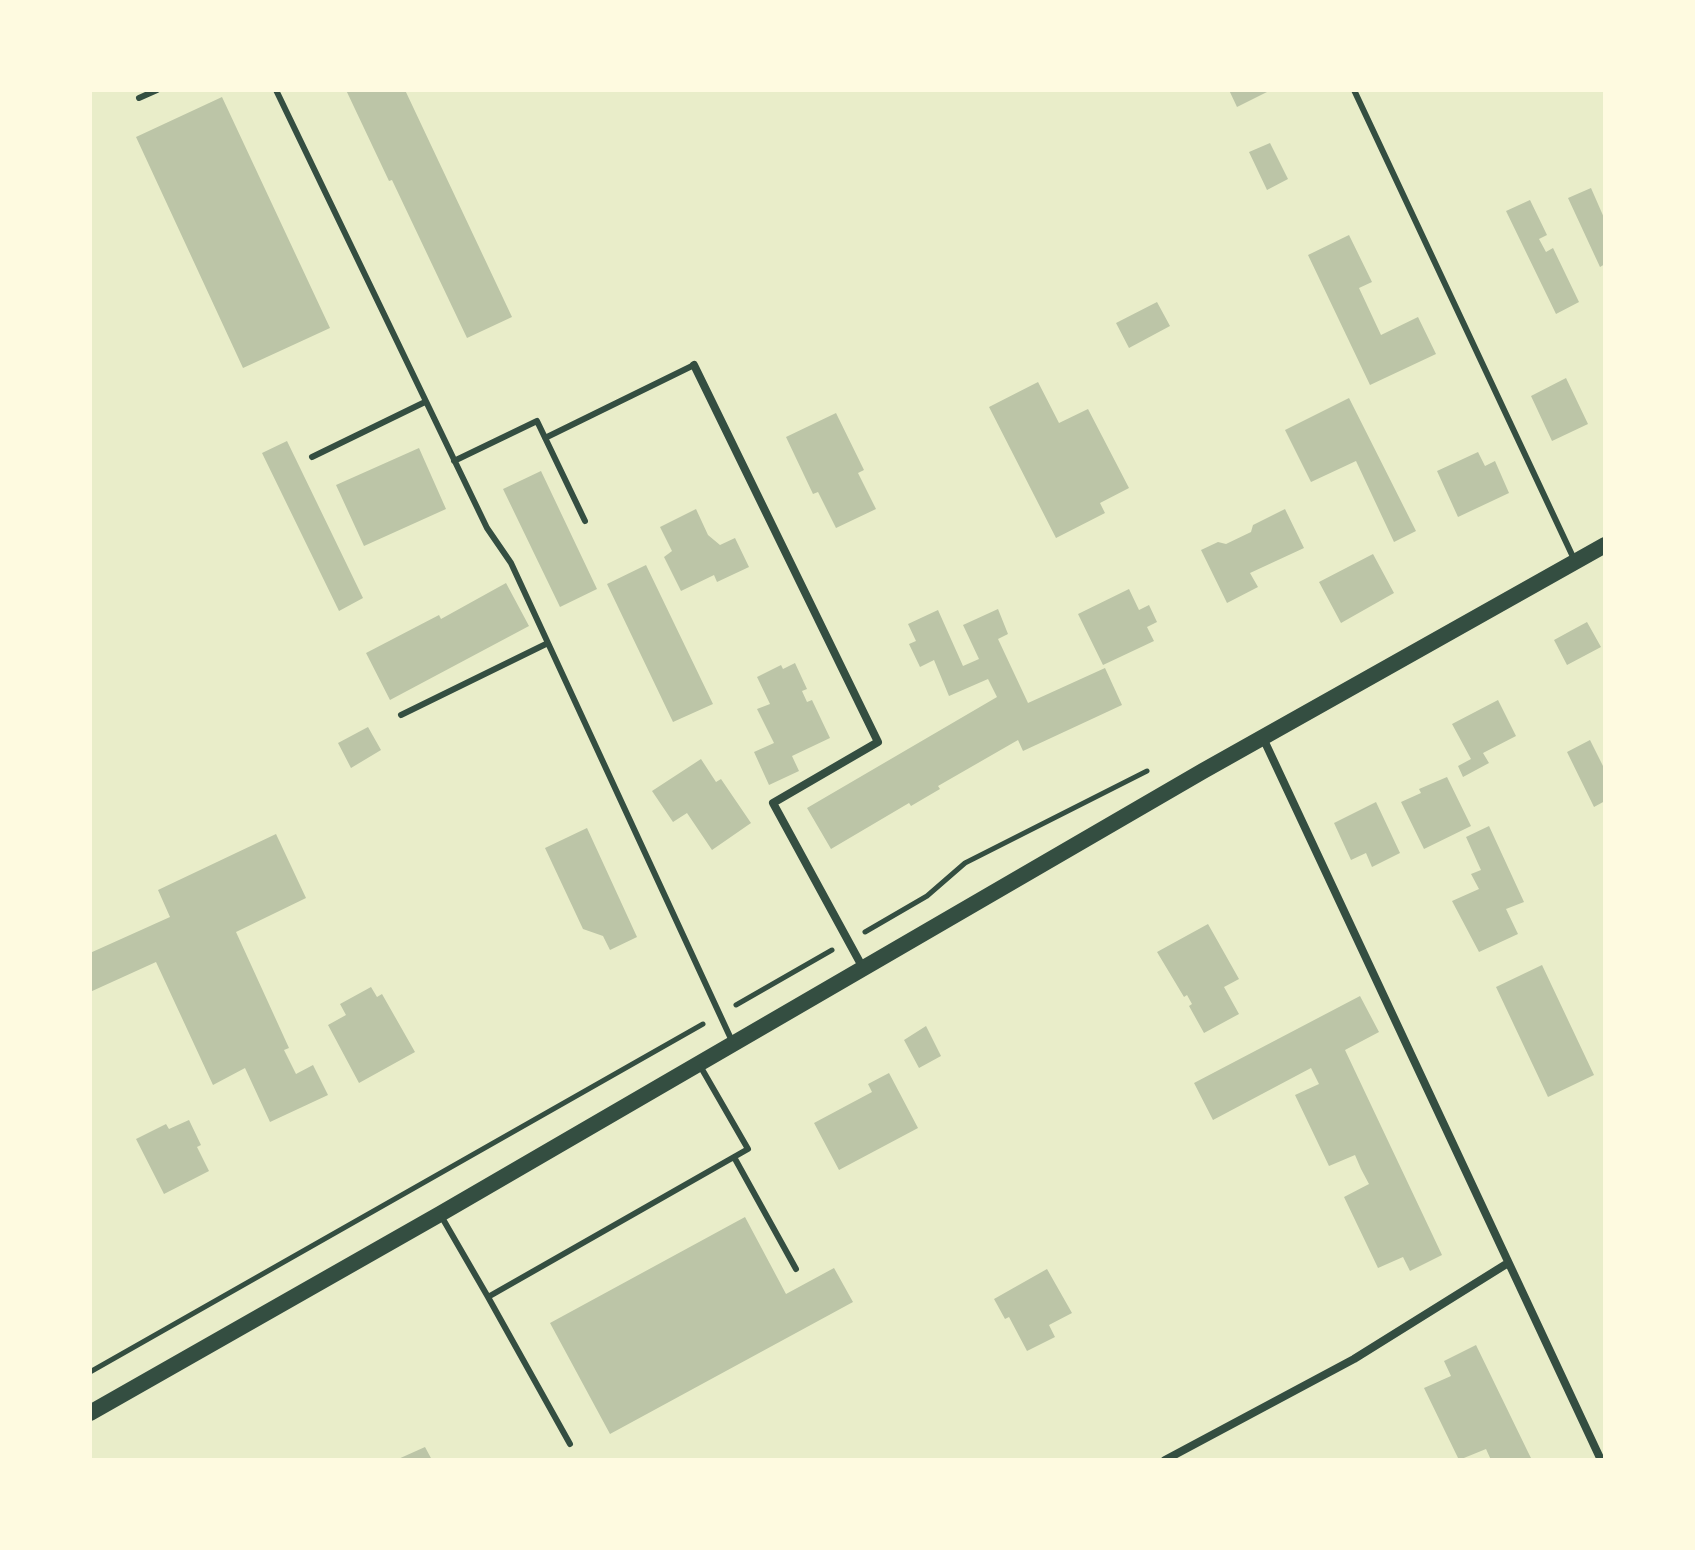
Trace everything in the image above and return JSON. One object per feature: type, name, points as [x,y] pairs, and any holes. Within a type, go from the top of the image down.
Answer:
[{"type":"main road","points":[[90,1413],[1263,738],[1605,545]]},
{"type":"street","points":[[694,365],[878,742],[773,803],[864,969]]},
{"type":"street","points":[[1263,738],[1601,1460]]},
{"type":"street","points":[[1165,1460],[1354,1359],[1508,1263]]},
{"type":"lane","points":[[139,98],[157,90]]},
{"type":"lane","points":[[276,90],[487,528],[511,563],[734,1044]]},
{"type":"lane","points":[[1354,90],[1575,562]]},
{"type":"lane","points":[[545,438],[694,365]]},
{"type":"lane","points":[[312,457],[425,402]]},
{"type":"lane","points":[[454,461],[537,421],[585,521]]},
{"type":"lane","points":[[401,715],[548,643]]},
{"type":"lane","points":[[488,1297],[748,1149],[699,1064]]},
{"type":"lane","points":[[734,1157],[796,1269]]},
{"type":"lane","points":[[440,1214],[570,1444]]},
{"type":"building","points":[[346,90],[405,90],[512,317],[467,338]]},
{"type":"building","points":[[1229,90],[1271,90],[1237,107]]},
{"type":"building","points":[[222,97],[330,328],[243,368],[136,137]]},
{"type":"building","points":[[1270,143],[1288,179],[1267,190],[1249,152]]},
{"type":"building","points":[[1591,188],[1605,220],[1605,264],[1600,267],[1568,198]]},
{"type":"building","points":[[1530,200],[1547,235],[1539,239],[1546,252],[1553,248],[1579,302],[1556,314],[1506,211]]},
{"type":"building","points":[[1349,235],[1372,282],[1359,288],[1381,335],[1418,317],[1436,354],[1370,385],[1308,255]]},
{"type":"building","points":[[1157,302],[1170,326],[1129,348],[1116,323]]},
{"type":"building","points":[[1566,378],[1588,424],[1552,441],[1531,396]]},
{"type":"building","points":[[1038,382],[1059,423],[1088,409],[1129,488],[1100,503],[1105,513],[1056,538],[989,407]]},
{"type":"building","points":[[1349,398],[1416,531],[1394,542],[1356,461],[1311,482],[1285,430]]},
{"type":"building","points":[[836,413],[864,470],[858,473],[876,509],[836,528],[818,492],[813,494],[786,437]]},
{"type":"building","points":[[287,441],[363,598],[339,611],[262,453]]},
{"type":"building","points":[[419,448],[446,509],[364,546],[336,485]]},
{"type":"building","points":[[1478,452],[1485,466],[1495,461],[1509,493],[1458,517],[1437,471]]},
{"type":"building","points":[[541,471],[597,589],[560,607],[503,489]]},
{"type":"building","points":[[696,509],[708,535],[720,545],[735,538],[749,567],[717,582],[714,575],[681,591],[664,557],[672,551],[660,527]]},
{"type":"building","points":[[1285,509],[1304,548],[1250,573],[1258,587],[1227,603],[1201,550],[1218,542],[1226,544],[1251,532],[1253,525]]},
{"type":"building","points":[[1373,554],[1394,593],[1341,623],[1319,582]]},
{"type":"building","points":[[646,565],[713,704],[673,722],[607,584]]},
{"type":"building","points":[[506,583],[529,626],[390,700],[366,653],[439,615],[441,619]]},
{"type":"building","points":[[1129,589],[1139,610],[1149,605],[1157,622],[1147,627],[1154,641],[1103,665],[1078,614]]},
{"type":"building","points":[[998,609],[1008,634],[998,639],[1028,703],[1105,668],[1122,705],[1023,751],[1018,740],[938,786],[940,789],[911,806],[909,803],[831,849],[807,808],[997,697],[988,679],[949,696],[934,660],[920,667],[909,644],[916,641],[908,624],[938,610],[963,666],[979,659],[963,625]]},
{"type":"building","points":[[1587,622],[1601,647],[1567,665],[1554,640]]},
{"type":"building","points":[[795,663],[807,689],[802,691],[807,702],[812,700],[830,738],[792,756],[799,771],[769,785],[754,752],[774,743],[757,709],[770,704],[757,677],[781,665],[783,669]]},
{"type":"building","points":[[1498,700],[1516,736],[1483,753],[1489,763],[1463,777],[1458,766],[1471,759],[1452,724]]},
{"type":"building","points":[[368,727],[381,750],[351,768],[338,743]]},
{"type":"building","points":[[1590,740],[1605,770],[1605,801],[1594,807],[1567,752]]},
{"type":"building","points":[[701,759],[716,782],[721,779],[751,823],[712,850],[687,813],[673,822],[652,791]]},
{"type":"building","points":[[1447,777],[1471,826],[1424,849],[1401,802],[1421,793],[1419,789]]},
{"type":"building","points":[[1376,802],[1400,853],[1372,867],[1366,853],[1351,860],[1334,823]]},
{"type":"building","points":[[1489,826],[1524,902],[1506,909],[1518,934],[1479,952],[1452,901],[1479,889],[1471,874],[1481,870],[1466,837]]},
{"type":"building","points":[[587,828],[637,937],[610,950],[603,936],[583,929],[545,848]]},
{"type":"building","points":[[276,834],[306,898],[236,932],[289,1048],[284,1050],[296,1074],[313,1065],[328,1095],[270,1122],[245,1068],[213,1085],[156,962],[90,992],[90,953],[170,917],[158,890]]},
{"type":"building","points":[[1208,924],[1239,979],[1224,987],[1239,1014],[1204,1033],[1189,1006],[1192,1004],[1187,995],[1184,997],[1157,952]]},
{"type":"building","points":[[1542,965],[1594,1075],[1548,1097],[1496,987]]},
{"type":"building","points":[[371,987],[377,997],[382,994],[415,1052],[359,1083],[328,1025],[346,1015],[340,1004]]},
{"type":"building","points":[[1360,996],[1379,1032],[1345,1050],[1442,1255],[1410,1271],[1403,1257],[1378,1268],[1344,1197],[1369,1184],[1355,1155],[1329,1166],[1295,1095],[1319,1084],[1311,1068],[1213,1120],[1194,1083]]},
{"type":"building","points":[[926,1026],[941,1056],[919,1068],[904,1040]]},
{"type":"building","points":[[889,1073],[918,1128],[839,1170],[814,1123],[872,1092],[868,1084]]},
{"type":"building","points":[[189,1120],[201,1145],[197,1147],[209,1171],[164,1194],[136,1139],[166,1124],[169,1129]]},
{"type":"building","points":[[745,1217],[786,1294],[834,1268],[853,1302],[610,1434],[550,1323]]},
{"type":"building","points":[[1047,1269],[1072,1313],[1049,1325],[1055,1337],[1027,1351],[1009,1317],[1005,1319],[994,1299]]},
{"type":"building","points":[[1476,1345],[1532,1460],[1491,1460],[1486,1449],[1459,1460],[1424,1388],[1451,1376],[1444,1361]]},
{"type":"building","points":[[425,1447],[432,1460],[396,1460]]}]
